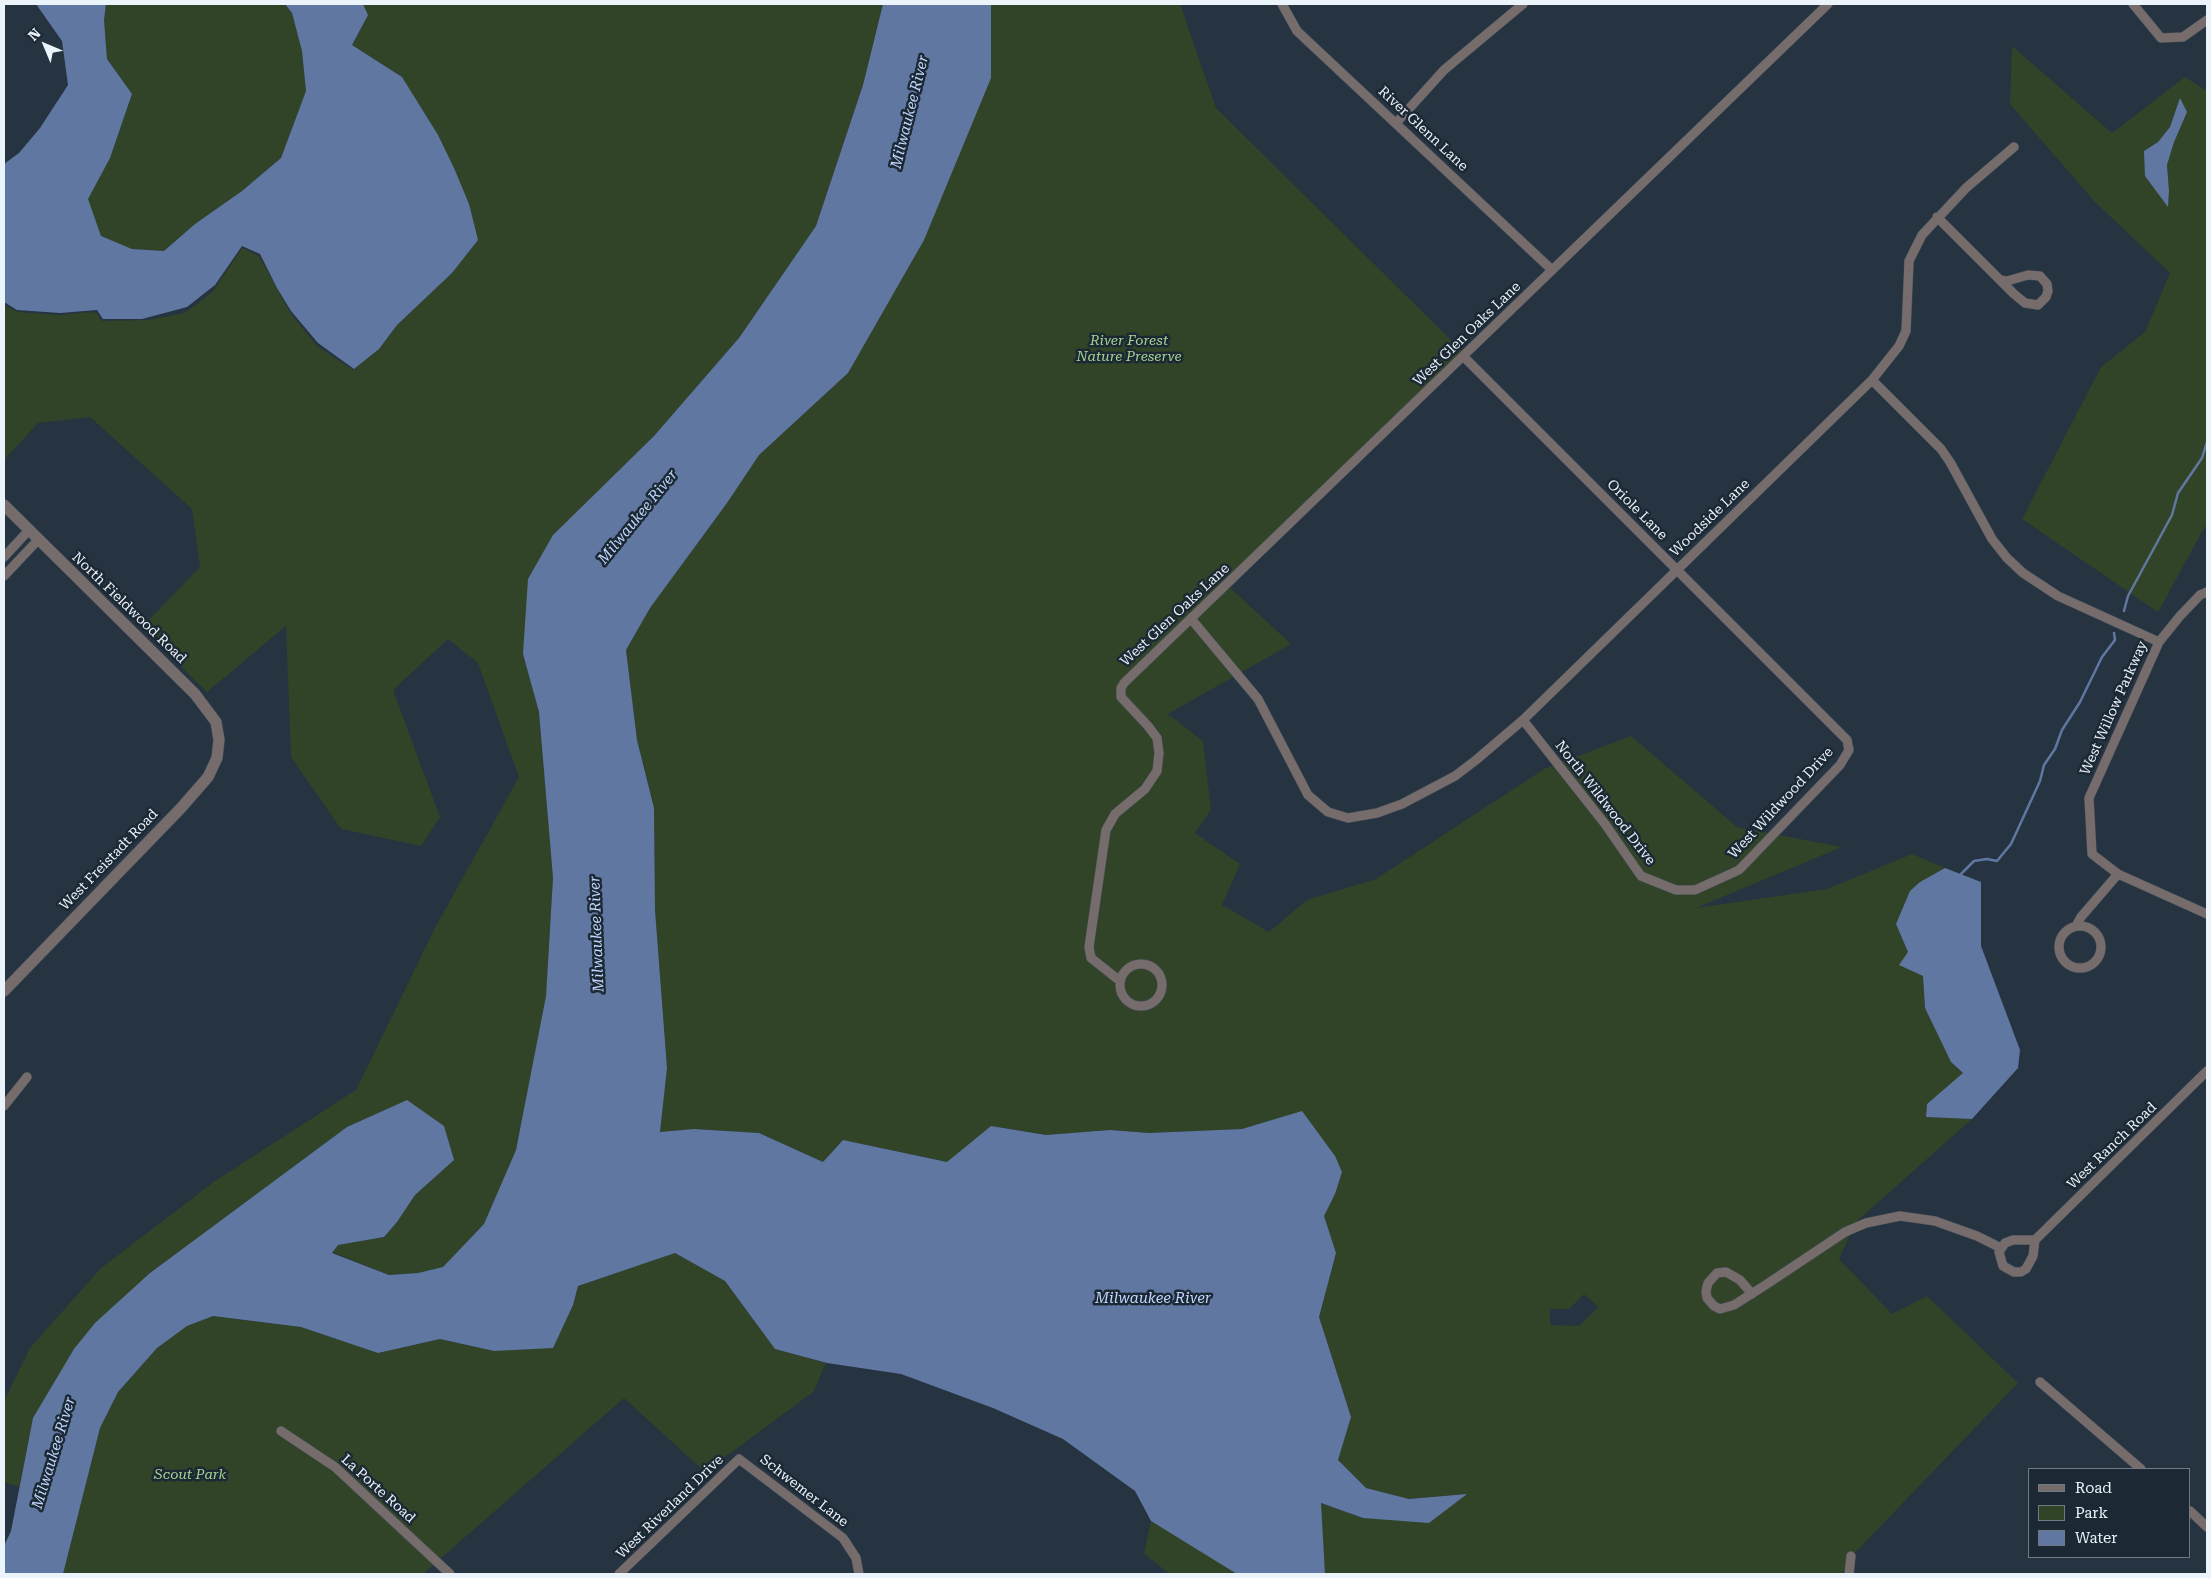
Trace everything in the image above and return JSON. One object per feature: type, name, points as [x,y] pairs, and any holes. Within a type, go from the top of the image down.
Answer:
[{"type":"street","name":"River Glenn Lane","points":[[1282,4],[1297,31],[1397,122],[1551,270]]},
{"type":"street","points":[[1397,122],[1444,70],[1523,4]]},
{"type":"street","name":"West Glen Oaks Lane","points":[[1120,981],[1091,958],[1089,947],[1106,830],[1115,814],[1145,789],[1157,771],[1159,754],[1157,738],[1121,697],[1121,688],[1124,683],[1192,620],[1551,270],[1828,4]]},
{"type":"street","points":[[2133,4],[2161,38],[2183,37],[2207,20]]},
{"type":"street","name":"Woodside Lane","points":[[1192,620],[1258,700],[1308,795],[1328,812],[1348,818],[1377,813],[1402,804],[1455,776],[1522,720],[1872,380],[1899,346],[1906,331],[1909,261],[1922,235],[1966,188],[2014,147]]},
{"type":"street","points":[[1937,217],[2000,280],[2025,303],[2031,305],[2042,303],[2048,291],[2044,280],[2036,275],[2007,281],[2000,280]]},
{"type":"street","name":"Oriole Lane","points":[[1463,356],[1847,740],[1849,750]]},
{"type":"street","points":[[1872,380],[1941,449],[1992,539],[2007,558],[2023,573],[2058,596],[2159,642]]},
{"type":"street","name":"North Fieldwood Road","points":[[4,505],[195,694],[216,722],[219,740]]},
{"type":"street","points":[[4,557],[29,530]]},
{"type":"street","points":[[5,572],[38,540]]},
{"type":"street","name":"West Willow Parkway","points":[[2118,874],[2092,854],[2089,798],[2159,642],[2200,595],[2207,592]]},
{"type":"street","name":"North Wildwood Drive","points":[[1522,720],[1605,824],[1641,876],[1676,890]]},
{"type":"street","name":"West Freistadt Road","points":[[4,991],[180,808],[208,776],[217,758],[219,740]]},
{"type":"street","name":"West Wildwood Drive","points":[[1676,890],[1695,890],[1739,870],[1840,765],[1849,750]]},
{"type":"street","points":[[2076,926],[2090,929],[2096,934],[2101,947],[2096,960],[2083,968],[2070,966],[2061,957],[2059,944],[2064,932],[2076,926],[2081,917],[2118,874],[2207,914]]},
{"type":"street","points":[[1140,964],[1147,965],[1153,968],[1161,979],[1161,992],[1157,999],[1145,1006],[1131,1004],[1121,994],[1120,981],[1127,969],[1140,964]]},
{"type":"street","points":[[4,1106],[26,1077]]},
{"type":"street","name":"West Ranch Road","points":[[2035,1240],[2206,1077]]},
{"type":"street","points":[[1752,1294],[1740,1280],[1726,1272],[1717,1273],[1708,1283],[1706,1291],[1707,1298],[1714,1306],[1720,1308],[1734,1304],[1752,1294],[1845,1232],[1866,1224],[1900,1216],[1935,1221],[1977,1236],[2001,1248]]},
{"type":"street","points":[[2013,1240],[2035,1240],[2031,1262],[2026,1269],[2021,1272],[2009,1271],[2003,1266],[1999,1255],[2001,1248],[2013,1240]]},
{"type":"street","points":[[2040,1382],[2140,1468]]},
{"type":"street","name":"La Porte Road","points":[[281,1431],[335,1467],[450,1574]]},
{"type":"street","name":"West Riverland Drive","points":[[619,1574],[739,1459]]},
{"type":"street","name":"Schwemer Lane","points":[[739,1459],[843,1538],[856,1558],[859,1574]]},
{"type":"street","points":[[2191,1513],[2207,1527]]},
{"type":"street","points":[[1849,1574],[1852,1556]]},
{"type":"green space","points":[[106,4],[285,4],[292,13],[302,51],[306,91],[281,158],[242,191],[195,224],[164,251],[132,249],[100,236],[87,199],[110,158],[132,95],[107,59],[104,20]]},
{"type":"green space","points":[[363,4],[883,4],[863,85],[816,226],[739,338],[654,436],[553,535],[523,654],[539,712],[553,878],[546,996],[516,1150],[484,1224],[443,1267],[418,1273],[389,1275],[332,1252],[338,1245],[384,1237],[397,1222],[415,1195],[453,1160],[407,1100],[347,1127],[150,1273],[33,1418],[19,1487],[4,1482],[4,1401],[30,1348],[100,1269],[215,1181],[356,1090],[437,924],[519,777],[478,663],[448,639],[393,690],[440,817],[421,846],[341,829],[291,757],[286,626],[207,692],[141,628],[200,567],[192,509],[90,417],[38,423],[4,460],[4,305],[17,312],[60,315],[90,312],[96,313],[102,321],[149,320],[184,313],[214,290],[242,248],[259,256],[291,314],[317,346],[353,370],[379,349],[397,325],[452,273],[478,240],[402,77],[352,45],[368,15]]},
{"type":"green space","name":"River Forest Nature Preserve","points":[[991,4],[1180,4],[1216,108],[1462,351],[1224,582],[1291,644],[1168,714],[1203,741],[1211,810],[1195,833],[1240,864],[1222,905],[1269,932],[1307,900],[1376,879],[1544,769],[1631,736],[1737,827],[1842,847],[1696,908],[1827,889],[1912,854],[1945,868],[1920,882],[1896,924],[1908,952],[1923,976],[1925,1008],[1951,1062],[1963,1074],[1927,1104],[1926,1117],[1972,1119],[1856,1222],[1839,1259],[1892,1314],[1927,1296],[2018,1383],[1852,1556],[1842,1574],[1325,1574],[1320,1503],[1363,1518],[1465,1494],[1409,1499],[1366,1488],[1338,1460],[1351,1417],[1319,1317],[1336,1253],[1324,1216],[1335,1194],[1302,1112],[1242,1129],[1149,1133],[1110,1130],[1046,1135],[991,1126],[948,1162],[843,1140],[823,1162],[759,1133],[694,1129],[660,1133],[667,1068],[655,910],[654,808],[637,740],[626,650],[650,608],[727,503],[759,455],[848,373],[991,78]],"holes":[[[1584,1294],[1598,1307],[1579,1326],[1550,1325],[1550,1309],[1569,1309]]]},
{"type":"green space","points":[[2012,46],[2112,133],[2185,77],[2207,91],[2207,523],[2158,612],[2022,519],[2101,367],[2145,332],[2170,273],[2094,201],[2010,104]],"holes":[[[2180,99],[2174,142],[2167,165],[2168,207],[2144,151],[2158,142],[2170,127]]]},
{"type":"green space","name":"Scout Park","points":[[675,1253],[725,1281],[775,1349],[826,1363],[813,1392],[705,1472],[624,1398],[423,1574],[63,1574],[100,1428],[118,1392],[157,1348],[187,1326],[212,1316],[301,1327],[378,1353],[440,1339],[494,1351],[573,1305],[578,1286]]},
{"type":"green space","points":[[1151,1521],[1237,1574],[1170,1574],[1144,1554]]},
{"type":"water","points":[[36,4],[106,4],[104,20],[107,59],[132,94],[110,158],[88,199],[101,236],[132,249],[164,251],[195,224],[242,191],[281,158],[306,91],[302,51],[292,13],[285,4],[363,4],[368,15],[352,45],[402,77],[438,135],[454,168],[469,204],[478,240],[452,273],[397,325],[379,349],[354,369],[318,343],[291,311],[260,254],[242,246],[215,285],[187,307],[142,319],[103,319],[97,310],[60,313],[17,310],[4,302],[4,164],[19,153],[40,128],[68,85],[62,41]]},
{"type":"water","name":"Milwaukee River","points":[[883,4],[991,4],[991,78],[924,240],[848,373],[759,455],[727,503],[650,608],[626,650],[637,740],[654,808],[655,910],[667,1068],[660,1132],[694,1129],[759,1133],[823,1162],[843,1140],[947,1162],[991,1126],[1046,1135],[1110,1130],[1149,1133],[1242,1129],[1302,1111],[1335,1156],[1342,1172],[1335,1194],[1324,1216],[1336,1253],[1319,1317],[1351,1417],[1338,1460],[1366,1488],[1409,1499],[1467,1494],[1429,1523],[1363,1518],[1321,1503],[1325,1574],[1237,1574],[1151,1521],[1135,1491],[1063,1439],[993,1408],[901,1374],[827,1363],[775,1349],[725,1281],[675,1253],[578,1286],[573,1305],[553,1348],[494,1351],[440,1339],[378,1353],[301,1327],[213,1316],[187,1326],[157,1348],[118,1392],[100,1428],[63,1574],[4,1574],[4,1546],[11,1531],[33,1418],[74,1349],[95,1323],[150,1273],[347,1127],[407,1100],[444,1126],[454,1160],[415,1195],[397,1222],[384,1237],[338,1245],[332,1253],[389,1275],[418,1273],[443,1267],[484,1224],[516,1150],[546,996],[553,878],[539,712],[523,654],[528,579],[553,535],[654,436],[739,338],[816,226],[863,85]]},
{"type":"water","points":[[2180,98],[2187,112],[2174,142],[2167,165],[2168,207],[2145,176],[2144,151],[2158,142],[2170,127]]},
{"type":"water","points":[[1945,868],[1981,882],[1981,946],[2020,1050],[2018,1068],[1972,1119],[1926,1117],[1927,1104],[1963,1073],[1951,1062],[1925,1008],[1923,976],[1899,965],[1908,952],[1896,924],[1910,891],[1920,882]]},
{"type":"waterway","points":[[2124,611],[2128,596],[2172,515],[2178,493],[2202,458],[2207,442]]},
{"type":"waterway","points":[[1961,874],[1974,861],[1987,859],[1997,861],[2011,844],[2040,781],[2044,765],[2055,749],[2062,730],[2080,702],[2102,657],[2115,640],[2114,633]]}]
